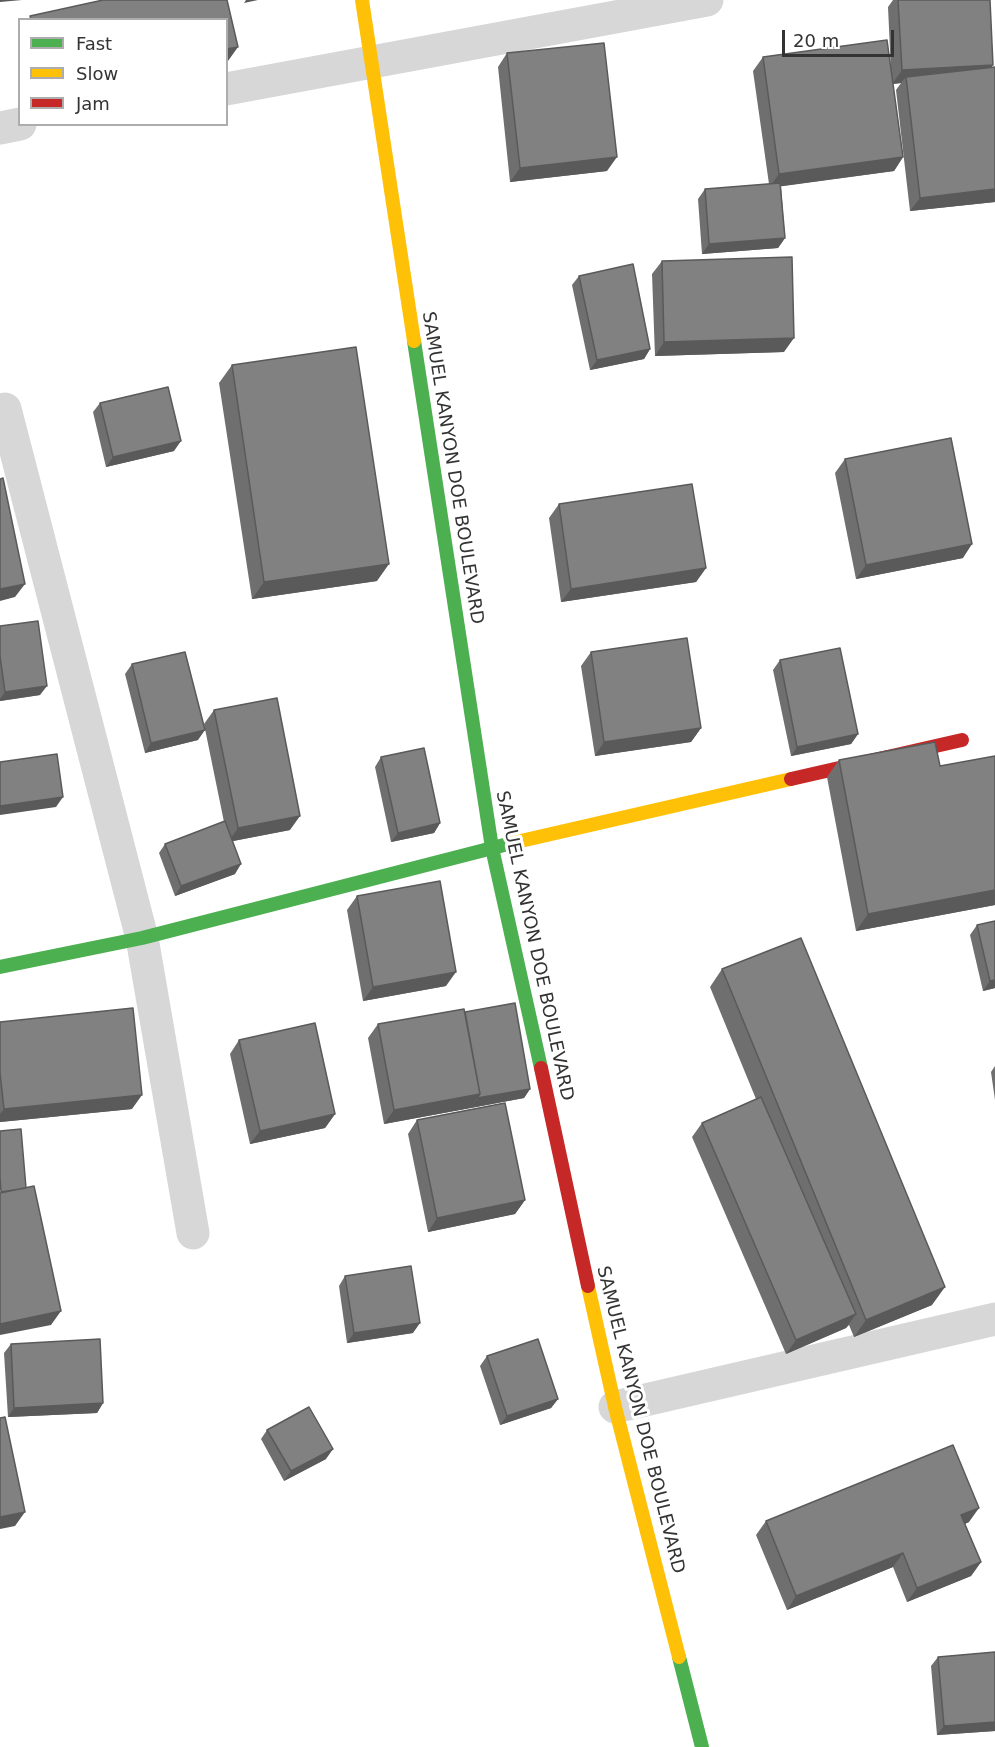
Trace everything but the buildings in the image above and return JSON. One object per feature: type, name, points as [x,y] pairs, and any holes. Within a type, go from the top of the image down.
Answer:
[{"type":"street","name":"SAMUEL KANYON DOE BOULEVARD","points":[[362,0],[492,848],[615,1407],[702,1747]]},
{"type":"street","points":[[228,89],[372,64],[707,0]]},
{"type":"street","points":[[0,128],[18,124]]},
{"type":"street","points":[[5,409],[142,938],[193,1233]]},
{"type":"street","points":[[0,967],[142,938],[492,848],[962,740]]},
{"type":"street","points":[[615,1407],[995,1319]]},
{"type":"traffic: fast","points":[[414,341],[492,848],[541,1068]]},
{"type":"traffic: fast","points":[[0,967],[142,938],[512,843]]},
{"type":"traffic: fast","points":[[679,1657],[702,1747]]},
{"type":"traffic: slow","points":[[362,0],[414,341]]},
{"type":"traffic: slow","points":[[512,843],[791,779]]},
{"type":"traffic: slow","points":[[588,1286],[615,1407],[679,1657]]},
{"type":"traffic: jam","points":[[791,779],[962,740]]},
{"type":"traffic: jam","points":[[541,1068],[588,1286]]}]
